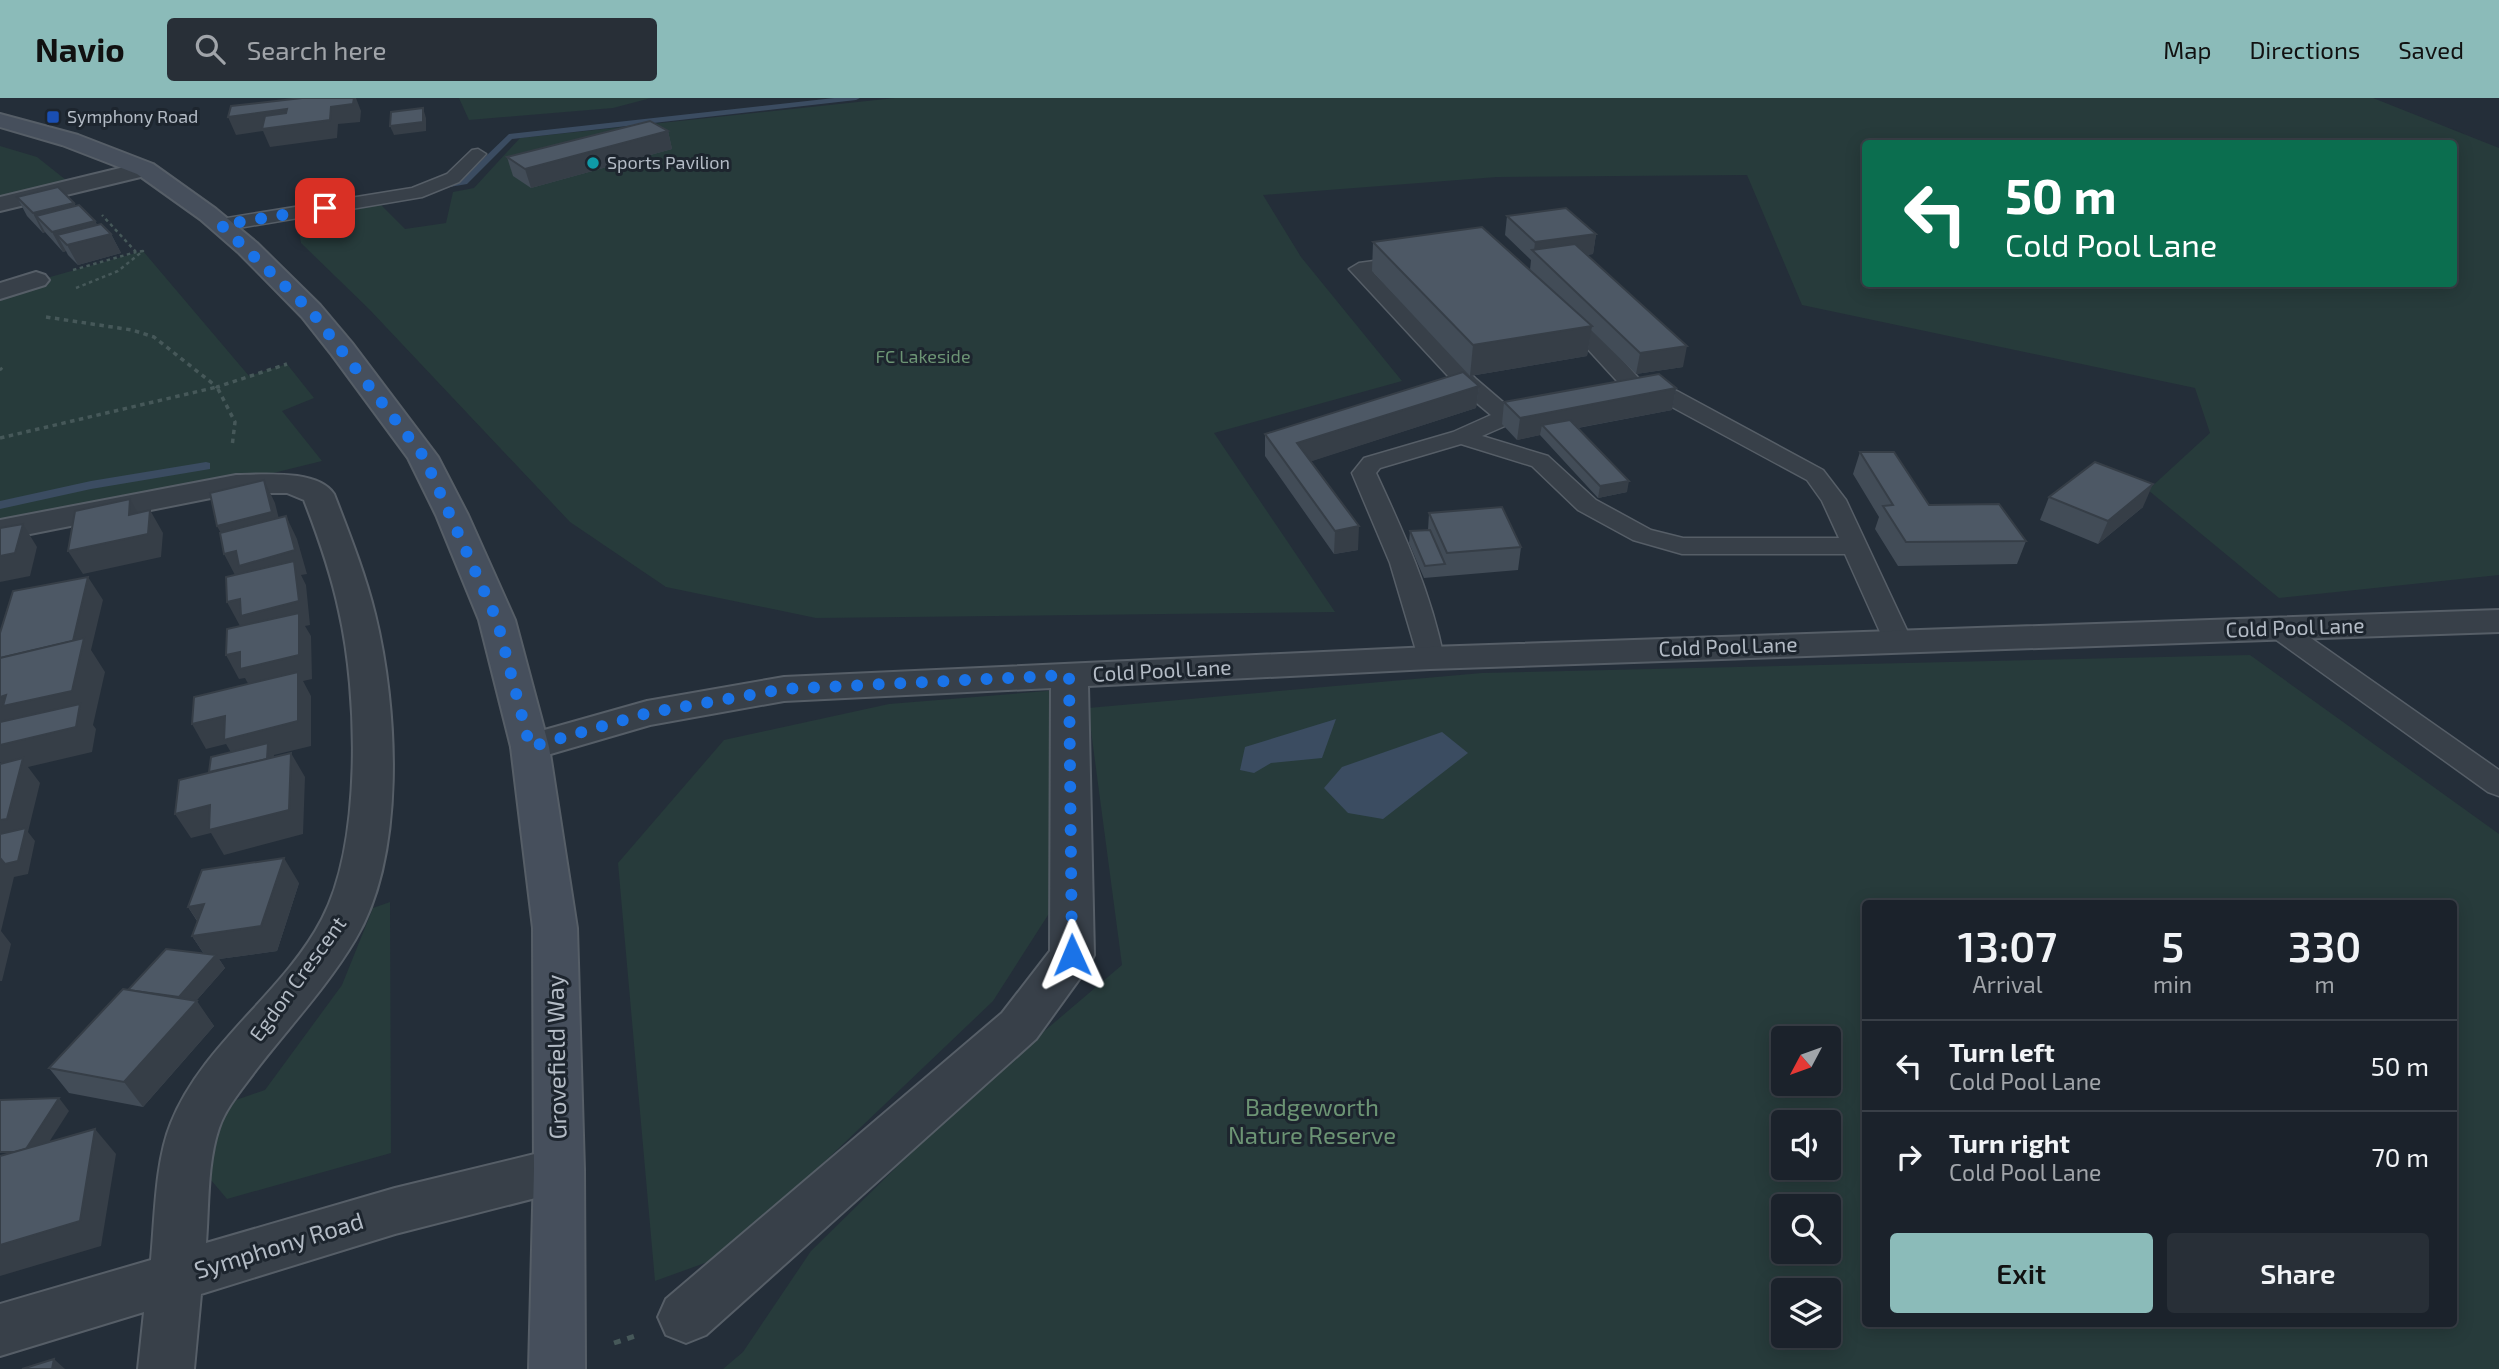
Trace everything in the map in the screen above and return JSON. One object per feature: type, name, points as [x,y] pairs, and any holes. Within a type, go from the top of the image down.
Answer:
[{"type":"street","points":[[0,120],[61,137],[145,169],[221,225],[311,311],[424,457],[497,620],[530,747]]},
{"type":"street","points":[[0,204],[76,188],[145,169]]},
{"type":"street","points":[[0,291],[36,280]]},
{"type":"street","name":"Egdon Crescent","points":[[0,530],[217,487],[272,482],[291,484],[318,494],[342,556],[361,630],[370,723],[367,831],[351,905],[340,929],[216,1090],[196,1122],[188,1156],[178,1276]]},
{"type":"street","name":"Cold Pool Lane","points":[[530,747],[648,713],[784,689],[1430,658],[2499,621]]},
{"type":"street","points":[[686,1317],[1019,1026],[1072,955],[1069,675]]},
{"type":"street","name":"Grovefield Way","points":[[530,747],[555,928],[559,1170],[557,1369]]},
{"type":"street","name":"Symphony Road","points":[[0,1330],[395,1211],[559,1170]]},
{"type":"street","points":[[166,1369],[178,1276]]},
{"type":"lane","points":[[221,225],[416,193],[453,178],[478,154]]},
{"type":"lane","points":[[1426,260],[1359,269],[1468,384],[1507,417]]},
{"type":"lane","points":[[1543,292],[1592,338],[1635,387]]},
{"type":"lane","points":[[1609,393],[1635,387],[1669,396],[1815,475],[1834,500],[1898,641]]},
{"type":"lane","points":[[1430,658],[1423,613],[1408,570],[1364,473],[1372,463],[1461,437],[1507,417],[1558,405]]},
{"type":"lane","points":[[1461,437],[1540,461],[1587,505],[1643,535],[1682,546],[1855,547]]},
{"type":"lane","points":[[2278,628],[2499,785]]},
{"type":"path","points":[[76,188],[136,252]]},
{"type":"path","points":[[36,280],[143,251],[118,271],[66,293]]},
{"type":"path","points":[[38,315],[132,330],[154,337],[217,387],[234,409],[236,436],[217,487]]},
{"type":"path","points":[[0,438],[217,387],[287,364]]},
{"type":"green space","points":[[459,98],[651,98],[613,108],[469,120]]},
{"type":"green space","name":"FC Lakeside","points":[[895,98],[2373,98],[2499,148],[2499,575],[2279,598],[2148,490],[2210,433],[2195,388],[1802,305],[1747,175],[1497,177],[1263,195],[1301,257],[1402,381],[1214,433],[1335,612],[816,618],[666,587],[570,522],[369,309],[301,243],[299,229],[321,216],[380,204],[405,229],[446,223],[453,192],[474,188],[520,138]]},
{"type":"green space","points":[[0,146],[37,157],[76,188],[0,204]]},
{"type":"green space","points":[[143,251],[249,376],[287,364],[314,398],[282,411],[322,461],[217,487],[0,530],[0,291]]},
{"type":"green space","name":"Badgeworth Nature Reserve","points":[[2250,655],[2499,834],[2499,1369],[723,1369],[743,1352],[811,1251],[975,1090],[1122,965],[1088,708],[1482,673]]},
{"type":"green space","points":[[1059,690],[1057,901],[993,1001],[727,1255],[655,1281],[618,863],[724,740],[889,704]]},
{"type":"green space","points":[[390,902],[391,1153],[227,1199],[211,1180],[209,1156],[222,1118],[236,1100],[265,1090],[342,985],[373,908]]},
{"type":"water","points":[[1336,719],[1322,758],[1271,763],[1254,773],[1240,770],[1245,747]]},
{"type":"water","points":[[1442,732],[1468,753],[1383,819],[1348,813],[1324,788],[1342,767]]},
{"type":"building","points":[[302,98],[354,98],[353,104],[331,107],[330,120],[262,129],[265,116],[286,113],[287,109],[228,117],[231,106]]},
{"type":"building","points":[[423,108],[423,122],[390,126],[391,112]]},
{"type":"building","points":[[650,121],[668,131],[525,169],[507,157]]},
{"type":"building","points":[[58,187],[74,203],[33,213],[17,197]]},
{"type":"building","points":[[79,205],[95,221],[52,232],[36,216]]},
{"type":"building","points":[[1566,208],[1596,234],[1535,242],[1507,216]]},
{"type":"building","points":[[101,224],[111,234],[67,245],[57,235]]},
{"type":"building","points":[[1482,227],[1592,326],[1473,345],[1373,242]]},
{"type":"building","points":[[1575,244],[1687,346],[1640,353],[1532,250]]},
{"type":"building","points":[[1463,372],[1479,386],[1297,443],[1359,526],[1335,531],[1265,434]]},
{"type":"building","points":[[1659,374],[1676,388],[1520,418],[1504,402]]},
{"type":"building","points":[[1570,420],[1629,481],[1600,486],[1542,425]]},
{"type":"building","points":[[1860,452],[1894,452],[1929,505],[1999,504],[2026,541],[1906,542],[1883,506],[1893,505]]},
{"type":"building","points":[[2095,462],[2153,484],[2108,521],[2049,497]]},
{"type":"building","points":[[264,480],[272,512],[217,526],[210,493]]},
{"type":"building","points":[[130,499],[129,515],[150,510],[148,534],[68,551],[75,511]]},
{"type":"building","points":[[1502,507],[1521,547],[1447,553],[1429,513]]},
{"type":"building","points":[[286,516],[295,550],[239,566],[236,551],[224,554],[220,533]]},
{"type":"building","points":[[23,524],[15,553],[0,556],[0,528]]},
{"type":"building","points":[[1430,530],[1445,564],[1425,566],[1410,531]]},
{"type":"building","points":[[294,561],[299,601],[241,616],[240,599],[227,602],[226,577]]},
{"type":"building","points":[[88,577],[73,641],[0,658],[0,633],[13,591]]},
{"type":"building","points":[[299,613],[299,655],[240,669],[240,652],[226,655],[227,629]]},
{"type":"building","points":[[84,638],[72,691],[3,706],[6,695],[0,697],[0,658]]},
{"type":"building","points":[[298,672],[298,721],[224,740],[225,716],[192,724],[194,697]]},
{"type":"building","points":[[80,704],[76,727],[0,745],[0,722]]},
{"type":"building","points":[[268,743],[267,759],[209,772],[211,757]]},
{"type":"building","points":[[291,753],[289,810],[209,830],[210,805],[175,814],[179,780]]},
{"type":"building","points":[[23,758],[7,819],[0,820],[0,764]]},
{"type":"building","points":[[26,828],[18,861],[5,864],[0,858],[0,834]]},
{"type":"building","points":[[284,858],[261,926],[192,936],[204,904],[188,907],[202,870]]},
{"type":"building","points":[[166,949],[216,955],[179,997],[128,990]]},
{"type":"building","points":[[123,989],[197,1001],[124,1082],[49,1068]]},
{"type":"building","points":[[59,1098],[26,1149],[0,1152],[0,1100]]},
{"type":"building","points":[[95,1129],[80,1221],[0,1245],[0,1156]]},
{"type":"building","points":[[54,1359],[52,1369],[22,1369]]},
{"type":"waterway","points":[[438,186],[464,182],[509,137],[856,98]]},
{"type":"waterway","points":[[0,505],[91,485],[206,466]]},
{"type":"place","name":"Symphony Road","points":[[53,117]]},
{"type":"place","name":"Sports Pavilion","points":[[593,163]]},
{"type":"route","points":[[325,208],[221,225],[311,311],[424,457],[497,620],[530,747],[648,713],[784,689],[1069,675],[1072,955]]}]
